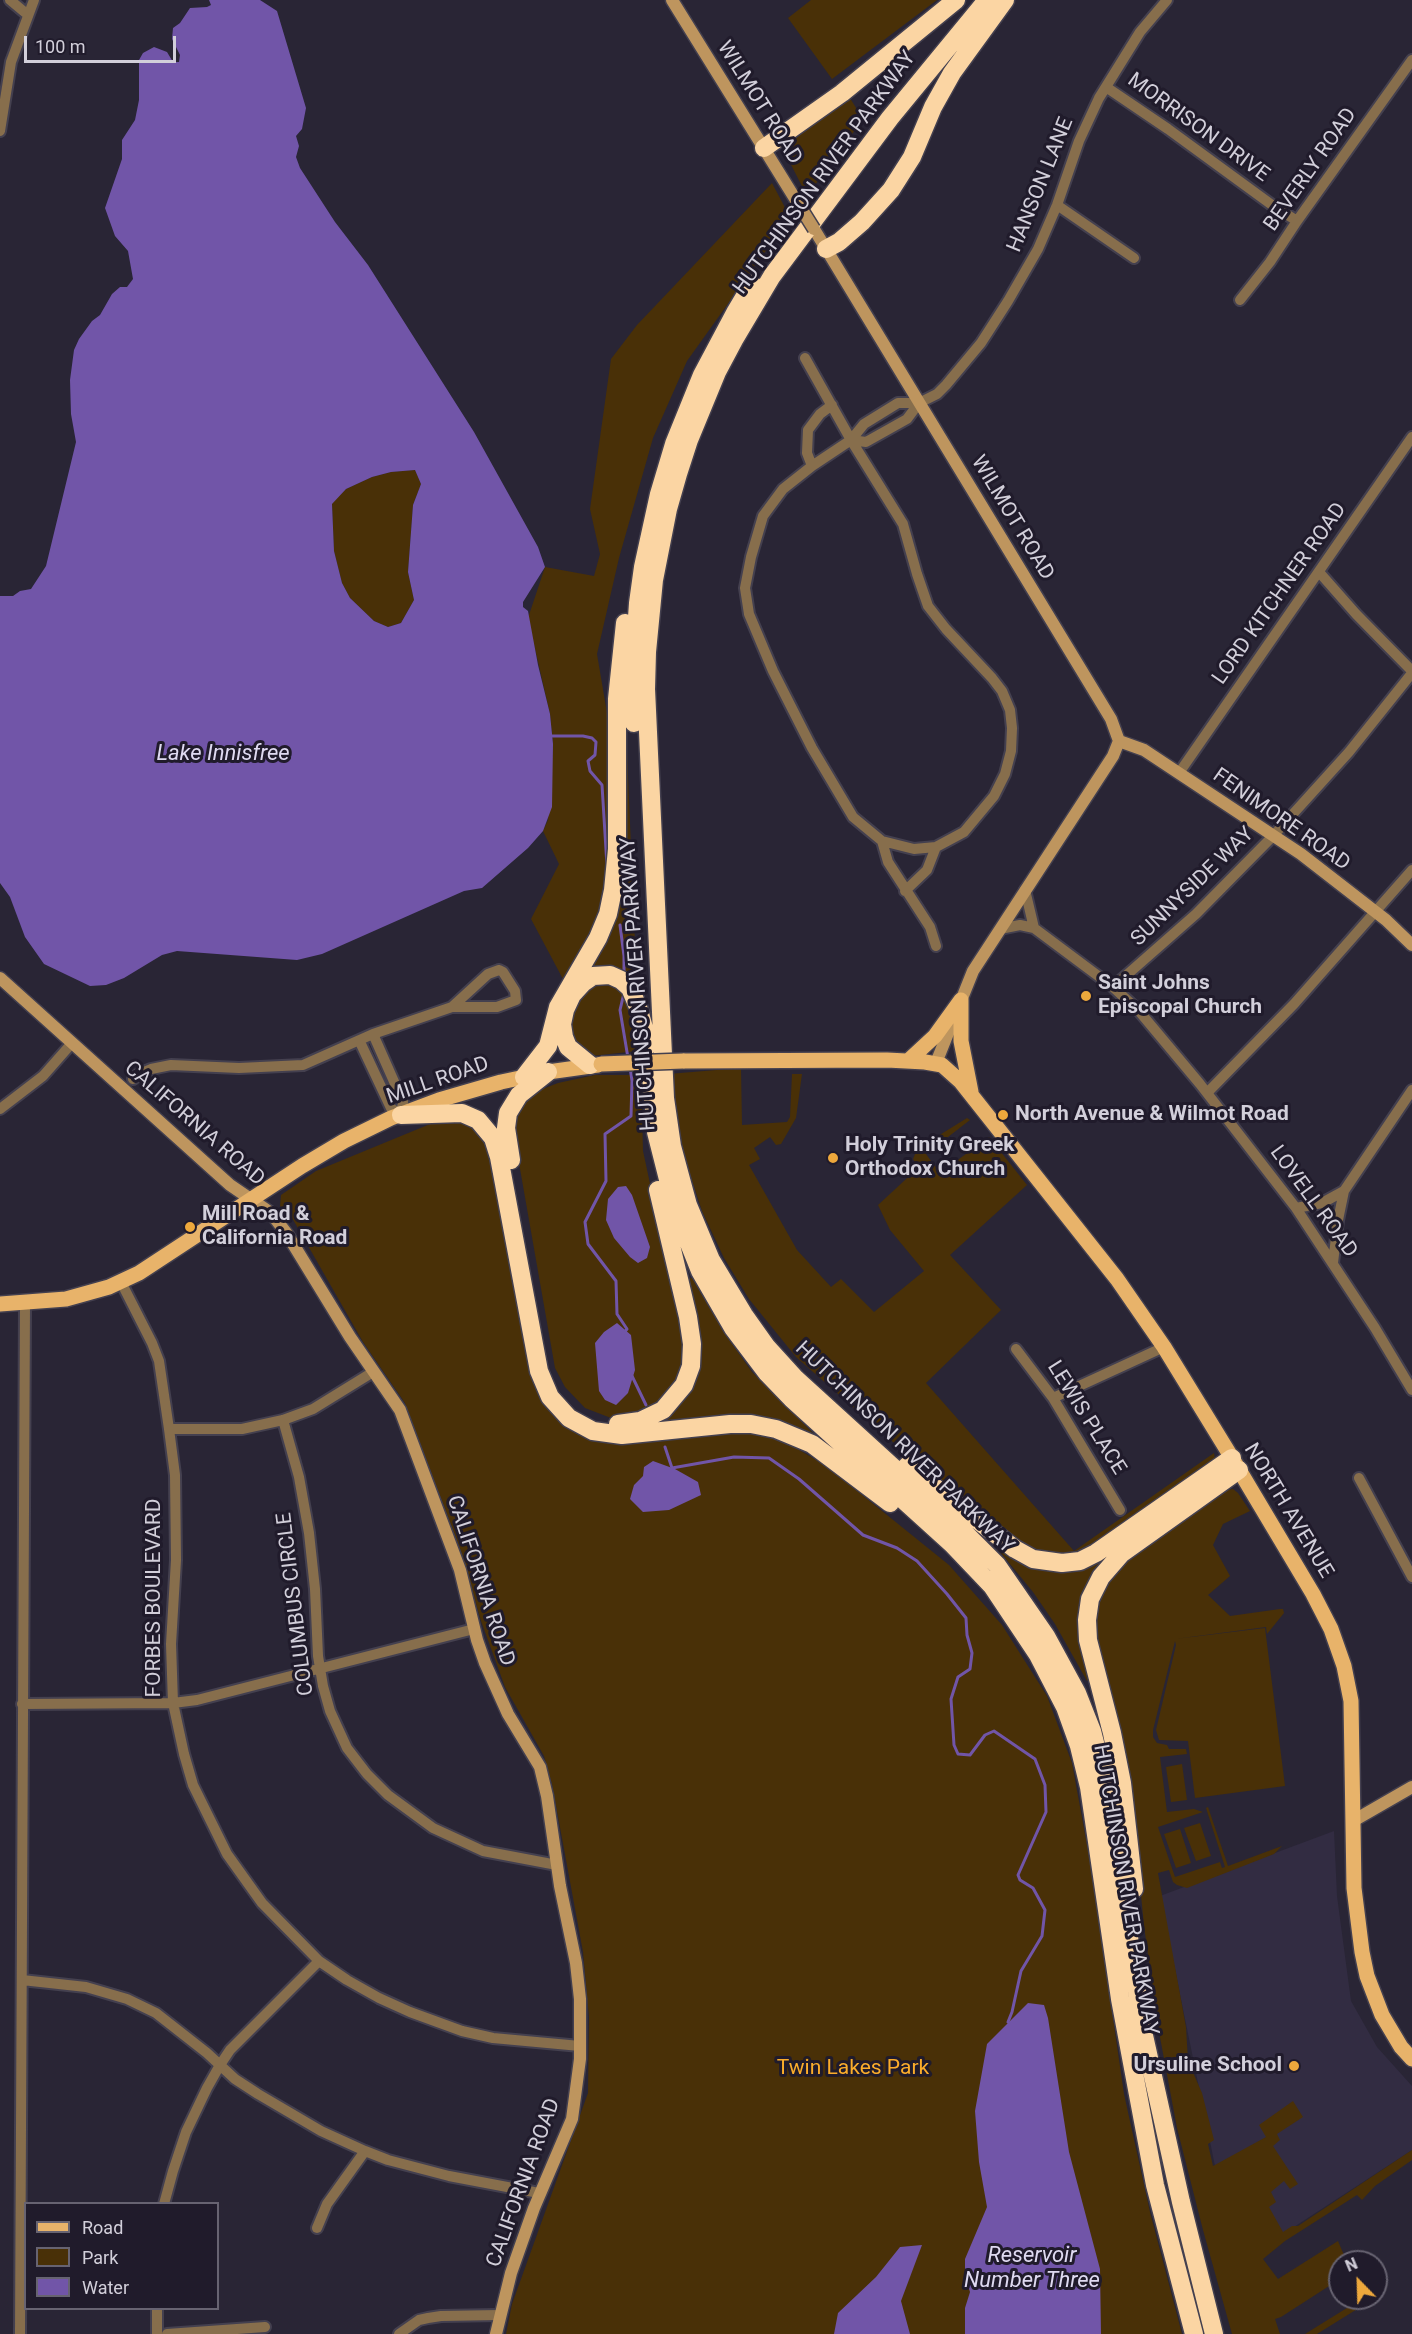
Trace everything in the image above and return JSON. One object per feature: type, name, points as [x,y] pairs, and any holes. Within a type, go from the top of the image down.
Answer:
[{"type":"highway","points":[[764,148],[842,93],[956,0]]},
{"type":"highway","name":"HUTCHINSON RIVER PARKWAY","points":[[971,0],[863,133],[755,279],[702,375],[674,444],[659,494],[641,585],[633,675],[652,1104],[660,1152],[676,1211],[700,1271],[733,1329],[767,1373],[792,1399],[952,1544],[992,1586],[1038,1654],[1065,1707],[1079,1746],[1093,1808],[1120,1999],[1155,2185],[1194,2334]]},
{"type":"highway","name":"HUTCHINSON RIVER PARKWAY","points":[[987,0],[925,74],[772,276],[734,340],[703,405],[681,465],[660,544],[651,608],[646,689],[664,1086],[668,1126],[684,1194],[699,1232],[733,1298],[755,1331],[782,1364],[844,1425],[951,1520],[997,1565],[1029,1609],[1067,1672],[1092,1731],[1107,1790],[1140,2017],[1167,2144],[1214,2334]]},
{"type":"highway","points":[[826,249],[839,242],[862,222],[891,190],[912,157],[933,107],[952,73],[1005,0]]},
{"type":"highway","points":[[524,1077],[548,1046],[558,1007],[598,938],[608,914],[614,890],[617,849],[617,699],[623,637],[635,568],[659,494]]},
{"type":"highway","points":[[595,1065],[568,1047],[562,1024],[572,995],[583,982],[593,976],[610,975],[621,980],[630,988],[649,1045]]},
{"type":"highway","points":[[548,1072],[524,1090],[512,1104],[506,1120],[507,1136],[552,1376],[559,1391],[578,1411],[611,1424],[640,1421],[663,1410],[684,1385],[691,1366],[692,1344],[688,1317],[654,1170],[652,1104]]},
{"type":"highway","points":[[401,1115],[462,1113],[484,1125],[493,1138],[499,1157],[539,1371],[550,1396],[569,1418],[593,1431],[613,1435],[730,1424],[763,1426],[789,1433],[812,1444],[842,1466],[992,1586]]},
{"type":"highway","points":[[844,1425],[911,1469],[1015,1550],[1033,1559],[1052,1563],[1080,1560],[1096,1553],[1236,1464]]},
{"type":"highway","points":[[1140,2017],[1136,1905],[1125,1800],[1112,1733],[1088,1640],[1088,1610],[1101,1577],[1121,1554],[1236,1464]]},
{"type":"main road","points":[[908,1061],[935,1036],[961,1000]]},
{"type":"main road","points":[[961,1000],[961,1041],[972,1096]]},
{"type":"main road","name":"MILL ROAD","points":[[0,1304],[25,1304],[66,1299],[121,1282],[167,1257],[344,1141],[401,1115],[460,1093],[548,1072],[595,1065],[683,1061],[936,1063]]},
{"type":"main road","name":"NORTH AVENUE","points":[[936,1063],[951,1072],[972,1096],[1116,1279],[1164,1347],[1313,1594],[1339,1650],[1351,1701],[1356,1915],[1367,1976],[1382,2015],[1401,2047],[1412,2058]]},
{"type":"street","points":[[10,0],[28,15]]},
{"type":"street","points":[[0,131],[11,62],[34,0]]},
{"type":"street","name":"WILMOT ROAD","points":[[672,0],[800,205],[1112,719],[1119,741]]},
{"type":"street","name":"HANSON LANE","points":[[919,403],[937,394],[946,386],[981,343],[1030,265],[1057,205],[1079,141],[1106,87],[1140,33],[1167,0]]},
{"type":"street","name":"BEVERLY ROAD","points":[[1240,300],[1270,262],[1412,60]]},
{"type":"street","name":"MORRISON DRIVE","points":[[1106,87],[1297,221]]},
{"type":"street","points":[[1057,205],[1134,258]]},
{"type":"street","points":[[805,358],[851,440],[903,524],[916,574],[928,606],[946,629],[992,678],[1002,692],[1010,710],[1011,751],[1005,774],[994,796],[964,832],[936,847],[914,849],[882,841],[853,817],[812,748],[769,662],[753,627],[745,599],[749,565],[763,516],[783,489],[851,440],[864,424],[898,403],[919,403]]},
{"type":"street","points":[[851,440],[866,442],[893,429],[907,419],[919,403]]},
{"type":"street","points":[[812,466],[807,453],[808,430],[820,414],[832,405]]},
{"type":"street","name":"LORD KITCHNER ROAD","points":[[1179,773],[1412,437]]},
{"type":"street","points":[[1319,572],[1412,672]]},
{"type":"street","name":"SUNNYSIDE WAY","points":[[1113,987],[1196,914],[1273,836],[1349,752],[1412,672]]},
{"type":"street","points":[[936,1063],[973,971],[1113,756],[1119,741]]},
{"type":"street","name":"FENIMORE ROAD","points":[[1119,741],[1140,748],[1301,854],[1376,912],[1412,945]]},
{"type":"street","points":[[882,841],[888,862],[930,927],[936,946]]},
{"type":"street","points":[[906,891],[927,870],[936,847]]},
{"type":"street","points":[[1207,1093],[1294,1004],[1412,870]]},
{"type":"street","points":[[1000,929],[1020,925],[1034,928],[1028,909],[1026,890]]},
{"type":"street","name":"LOVELL ROAD","points":[[1034,928],[1113,987],[1139,1011],[1207,1093],[1296,1208],[1412,1390]]},
{"type":"street","points":[[133,1078],[151,1069],[171,1065],[239,1068],[303,1065],[373,1035],[452,1007],[497,1007],[516,1000],[517,995],[503,972],[499,970],[488,974],[452,1007]]},
{"type":"street","name":"CALIFORNIA ROAD","points":[[0,978],[230,1185],[272,1213],[287,1234],[350,1337],[400,1410],[460,1570],[474,1629],[493,1684],[540,1767],[547,1796],[560,1886],[576,1963],[580,1999],[578,2086],[572,2119],[539,2193],[511,2273],[496,2334]]},
{"type":"street","points":[[360,1041],[391,1108],[401,1115],[404,1102],[373,1035]]},
{"type":"street","points":[[0,1109],[28,1090],[72,1043]]},
{"type":"street","points":[[376,1076],[389,1070]]},
{"type":"street","points":[[1333,1263],[1344,1191],[1412,1090]]},
{"type":"street","points":[[1296,1208],[1322,1203],[1344,1191]]},
{"type":"street","name":"FORBES BOULEVARD","points":[[121,1282],[152,1343],[159,1362],[170,1428],[175,1475],[176,1560],[171,1644],[173,1703],[184,1754],[194,1785],[208,1820],[227,1854],[280,1924],[320,1961],[379,1998],[443,2025],[493,2038],[580,2046]]},
{"type":"street","points":[[20,2334],[25,1304]]},
{"type":"street","points":[[1053,1398],[1164,1347]]},
{"type":"street","name":"LEWIS PLACE","points":[[1016,1349],[1053,1398],[1120,1510]]},
{"type":"street","points":[[170,1428],[242,1429],[283,1420],[313,1409],[373,1372]]},
{"type":"street","name":"COLUMBUS CIRCLE","points":[[283,1420],[299,1477],[309,1533],[320,1668],[330,1711],[347,1748],[366,1774],[388,1795],[433,1828],[483,1851],[557,1864]]},
{"type":"street","points":[[1359,1478],[1412,1577]]},
{"type":"street","points":[[22,1704],[173,1703],[196,1700],[474,1629]]},
{"type":"street","points":[[1353,1821],[1412,1787]]},
{"type":"street","points":[[164,2202],[172,2171],[186,2132],[220,2065],[230,2050],[320,1961]]},
{"type":"street","points":[[22,1980],[86,1987],[127,1999],[170,2022],[236,2079],[290,2115],[365,2151],[388,2160],[449,2176],[539,2193]]},
{"type":"street","points":[[317,2228],[327,2204],[365,2151]]},
{"type":"street","points":[[157,2334],[158,2310]]},
{"type":"street","points":[[399,2334],[419,2320],[434,2317],[499,2315]]},
{"type":"street","points":[[167,2334],[264,2327]]},
{"type":"shaded area","name":"Ursuline School","points":[[1334,1831],[1337,1896],[1351,2001],[1377,2047],[1412,2086],[1412,2150],[1231,2268],[1216,2171],[1160,1896]]},
{"type":"green space","points":[[811,0],[937,0],[832,79],[788,18]]},
{"type":"green space","points":[[848,95],[863,119],[807,196],[783,149]]},
{"type":"green space","points":[[772,183],[790,217],[687,361],[653,438],[619,558],[597,654],[608,719],[610,888],[599,920],[564,981],[531,919],[559,864],[543,831],[548,820],[553,744],[550,714],[528,618],[545,567],[594,576],[600,554],[590,509],[611,359],[637,325]]},
{"type":"green space","points":[[415,470],[421,484],[413,505],[408,572],[414,600],[401,623],[388,627],[374,621],[350,598],[342,583],[334,551],[332,503],[346,489],[372,477],[391,472]]},
{"type":"green space","points":[[622,750],[627,751],[637,992],[620,971],[582,979],[610,927]]},
{"type":"green space","points":[[589,984],[620,984],[633,1011],[638,1051],[591,1056],[573,1046],[568,1015]]},
{"type":"green space","points":[[741,1068],[742,1125],[787,1122],[790,1117],[792,1074],[802,1074],[796,1118],[781,1144],[776,1145],[770,1137],[754,1148],[760,1159],[749,1165],[797,1250],[831,1287],[841,1279],[874,1312],[924,1271],[890,1230],[878,1205],[918,1168],[913,1159],[917,1149],[967,1118],[970,1120],[926,1154],[940,1173],[989,1137],[1027,1185],[950,1255],[1001,1310],[926,1383],[1074,1551],[1214,1453],[1215,1459],[1212,1464],[1079,1554],[1040,1555],[1014,1541],[943,1486],[796,1357],[749,1299],[724,1258],[702,1211],[683,1153],[668,1074]]},
{"type":"green space","points":[[595,1075],[641,1075],[643,1151],[682,1332],[684,1357],[678,1380],[659,1404],[638,1415],[611,1418],[585,1408],[565,1387],[555,1368],[513,1129],[514,1115],[524,1100],[535,1092],[558,1083]]},
{"type":"green space","name":"Twin Lakes Park","points":[[451,1119],[474,1127],[488,1142],[533,1378],[547,1407],[580,1435],[619,1444],[718,1433],[760,1433],[789,1444],[825,1465],[949,1565],[1002,1625],[1047,1696],[1072,1763],[1091,1867],[1124,2094],[1150,2212],[1182,2334],[506,2334],[512,2304],[588,2093],[589,2017],[583,1952],[552,1784],[544,1756],[505,1687],[481,1621],[461,1551],[405,1403],[363,1342],[291,1216],[280,1206],[281,1195],[316,1171],[435,1122]]},
{"type":"green space","points":[[692,1278],[725,1334],[752,1372],[821,1441],[797,1430],[648,1427],[682,1399],[687,1279]]},
{"type":"green space","points":[[1233,1489],[1238,1493],[1250,1511],[1223,1524],[1213,1545],[1230,1576],[1208,1595],[1230,1616],[1280,1609],[1283,1609],[1284,1613],[1267,1634],[1266,1627],[1175,1639],[1265,1628],[1285,1786],[1195,1798],[1188,1741],[1159,1740],[1156,1730],[1176,1645],[1175,1641],[1153,1730],[1153,1737],[1157,1743],[1167,1745],[1169,1749],[1186,1749],[1187,1754],[1160,1757],[1167,1812],[1194,1809],[1203,1812],[1158,1827],[1175,1877],[1220,1862],[1222,1868],[1225,1867],[1206,1808],[1208,1807],[1228,1866],[1282,1846],[1274,1854],[1187,1888],[1173,1882],[1169,1870],[1158,1873],[1186,2027],[1188,2061],[1202,2093],[1214,2140],[1208,2144],[1213,2166],[1266,2137],[1259,2125],[1293,2101],[1303,2117],[1277,2134],[1280,2140],[1273,2146],[1298,2184],[1290,2189],[1284,2181],[1271,2192],[1276,2202],[1269,2207],[1283,2232],[1292,2226],[1298,2226],[1412,2150],[1412,2160],[1375,2186],[1362,2200],[1357,2195],[1285,2241],[1263,2259],[1278,2279],[1338,2241],[1342,2250],[1328,2250],[1328,2287],[1275,2319],[1280,2334],[1232,2334],[1203,2230],[1177,2128],[1159,2032],[1144,1926],[1135,1833],[1095,1638],[1095,1612],[1102,1590],[1119,1566],[1227,1490]]},
{"type":"green space","points":[[1128,1538],[1096,1573],[1090,1679],[1087,1681],[1055,1624],[1033,1592],[991,1541],[1052,1568]]},
{"type":"green space","points":[[1182,1764],[1187,1800],[1171,1802],[1166,1767]]},
{"type":"green space","points":[[1200,1823],[1211,1856],[1196,1861],[1184,1828]]},
{"type":"green space","points":[[1180,1829],[1191,1863],[1176,1868],[1164,1834]]},
{"type":"green space","points":[[1344,2310],[1356,2310],[1317,2334],[1305,2334]]},
{"type":"water","name":"Lake Innisfree","points":[[209,0],[260,0],[277,11],[306,108],[302,129],[296,136],[299,146],[296,157],[300,168],[335,222],[368,265],[474,432],[538,547],[545,567],[523,602],[523,607],[528,611],[550,714],[553,744],[552,807],[543,831],[528,848],[482,888],[464,891],[322,954],[297,960],[177,951],[162,955],[124,978],[106,985],[90,986],[44,964],[25,937],[10,897],[0,883],[0,596],[13,596],[20,591],[31,589],[46,566],[76,442],[71,414],[70,380],[74,350],[79,339],[92,321],[100,315],[112,294],[120,287],[127,287],[133,279],[128,251],[115,236],[105,208],[122,159],[122,140],[135,120],[139,100],[139,60],[143,53],[154,47],[167,52],[173,62],[179,62],[180,55],[172,39],[173,28],[180,23],[190,8],[211,5]],"holes":[[[415,470],[421,484],[413,505],[408,572],[414,600],[401,623],[388,627],[374,621],[350,598],[342,583],[334,551],[332,504],[346,489],[372,477],[391,472]]]},
{"type":"water","points":[[626,1186],[632,1195],[650,1247],[647,1258],[638,1263],[614,1238],[606,1220],[608,1199],[618,1187]]},
{"type":"water","points":[[617,1323],[631,1335],[635,1370],[628,1393],[616,1405],[605,1400],[599,1391],[595,1343],[604,1332]]},
{"type":"water","points":[[653,1461],[675,1469],[698,1482],[701,1495],[669,1510],[643,1512],[630,1499],[634,1485],[643,1476],[644,1467]]},
{"type":"water","name":"Reservoir Number Three","points":[[1028,2003],[1044,2005],[1048,2018],[1069,2152],[1100,2269],[1101,2334],[965,2334],[965,2308],[970,2292],[965,2276],[965,2259],[987,2207],[979,2162],[975,2111],[987,2044]]},
{"type":"water","name":"Reservoir Number Three","points":[[922,2245],[901,2301],[910,2334],[834,2334],[838,2313],[876,2277],[900,2247]]},
{"type":"waterway","points":[[552,736],[583,736],[592,738],[596,742],[595,755],[588,761],[590,771],[602,785],[607,866]]},
{"type":"waterway","points":[[620,925],[624,974]]},
{"type":"waterway","points":[[624,993],[620,1010],[628,1058]]},
{"type":"waterway","points":[[623,1334],[627,1329],[617,1314],[616,1281],[588,1244],[585,1222],[606,1181],[605,1134],[631,1116],[630,1067]]},
{"type":"waterway","points":[[632,1376],[646,1405]]},
{"type":"waterway","points":[[665,1447],[672,1468],[734,1457],[769,1458],[799,1479],[863,1535],[897,1548],[917,1561],[966,1618],[967,1635],[972,1653],[970,1669],[958,1677],[951,1699],[954,1745],[958,1754],[970,1755],[985,1735],[994,1731],[1035,1759],[1045,1785],[1046,1812],[1018,1875],[1020,1880],[1033,1888],[1045,1910],[1042,1936],[1021,1971],[1008,2022]]},
{"type":"place","name":"Saint Johns Episcopal Church","points":[[1086,996]]},
{"type":"place","name":"North Avenue & Wilmot Road","points":[[1003,1115]]},
{"type":"place","name":"Holy Trinity Greek Orthodox Church","points":[[833,1158]]},
{"type":"place","name":"Mill Road & California Road","points":[[190,1227]]},
{"type":"place","name":"Ursuline School","points":[[1294,2066]]}]
